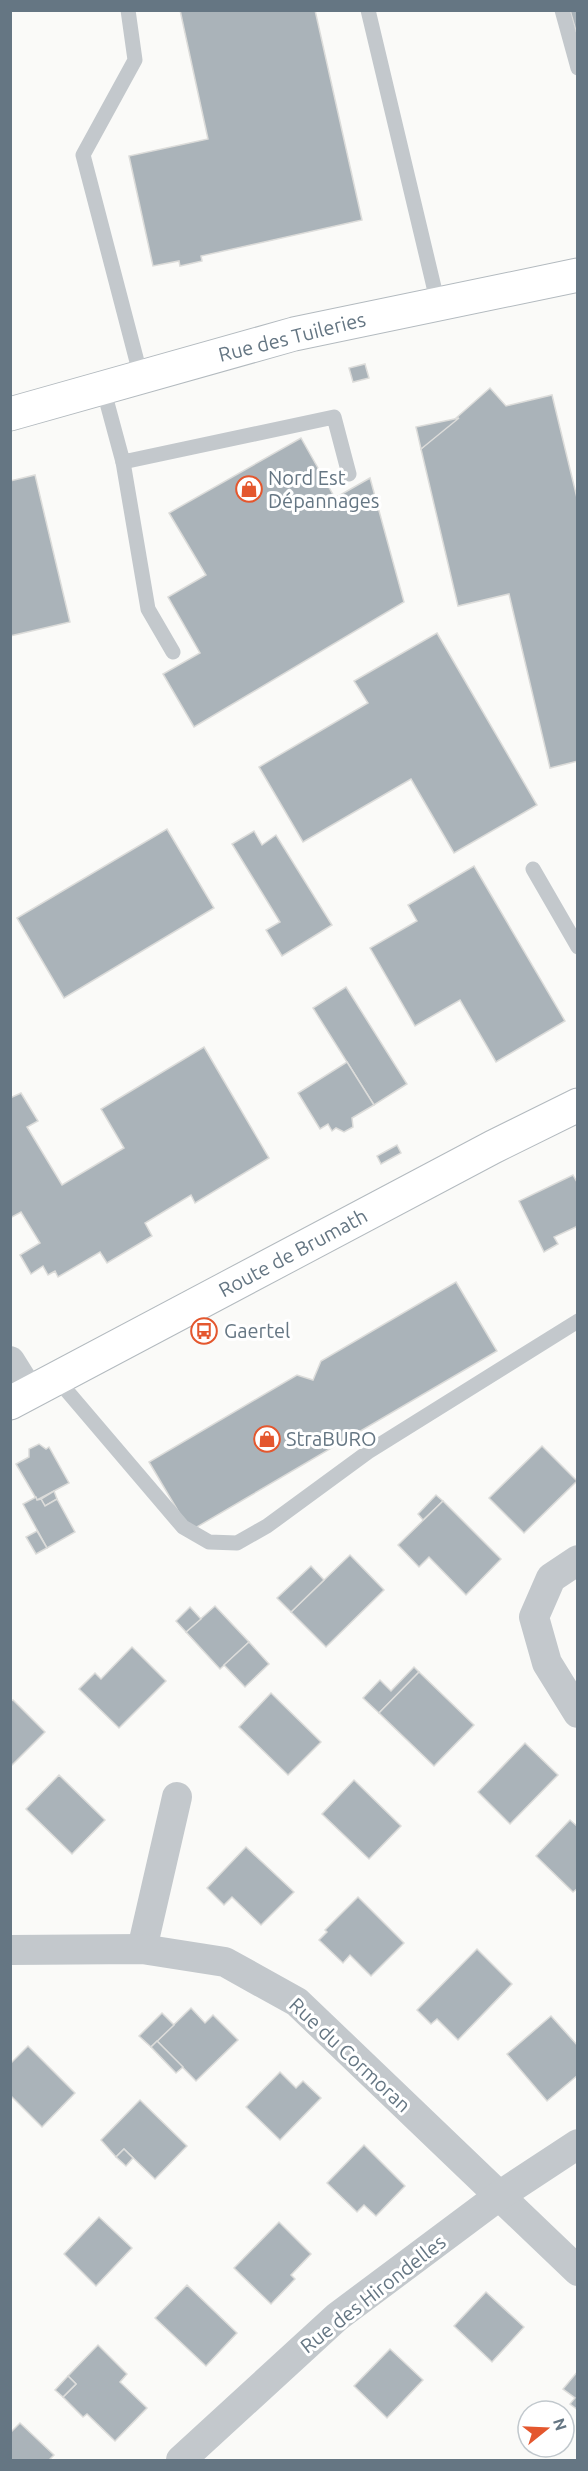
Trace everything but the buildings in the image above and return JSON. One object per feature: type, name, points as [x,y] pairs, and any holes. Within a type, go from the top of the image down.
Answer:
[{"type":"street","name":"Rue des Tuileries","points":[[10,414],[294,334],[578,275]]},
{"type":"street","name":"Route de Brumath","points":[[32,1391],[493,1146],[578,1105]]},
{"type":"street","points":[[10,1361],[32,1391]]},
{"type":"street","points":[[578,1560],[551,1578],[534,1617],[547,1663],[578,1713]]},
{"type":"street","points":[[142,1949],[177,1797]]},
{"type":"street","name":"Rue du Cormoran","points":[[10,1950],[142,1949],[225,1962],[297,2002],[578,2271]]},
{"type":"street","name":"Rue des Hirondelles","points":[[181,2460],[337,2317],[499,2196],[578,2144]]},
{"type":"lane","points":[[128,10],[135,60],[83,155],[141,377]]},
{"type":"lane","points":[[368,10],[438,304]]},
{"type":"lane","points":[[562,10],[578,68]]},
{"type":"lane","points":[[103,388],[123,462],[148,609],[173,652]]},
{"type":"lane","points":[[123,462],[334,417],[349,474]]},
{"type":"lane","points":[[533,869],[578,947]]},
{"type":"lane","points":[[32,1391],[183,1527],[209,1542],[237,1543],[267,1526],[368,1452],[578,1321]]},
{"type":"place","name":"Nord Est Dépannages","points":[[249,489]]},
{"type":"place","name":"Gaertel","points":[[204,1331]]},
{"type":"place","name":"StraBURO","points":[[267,1439]]}]
